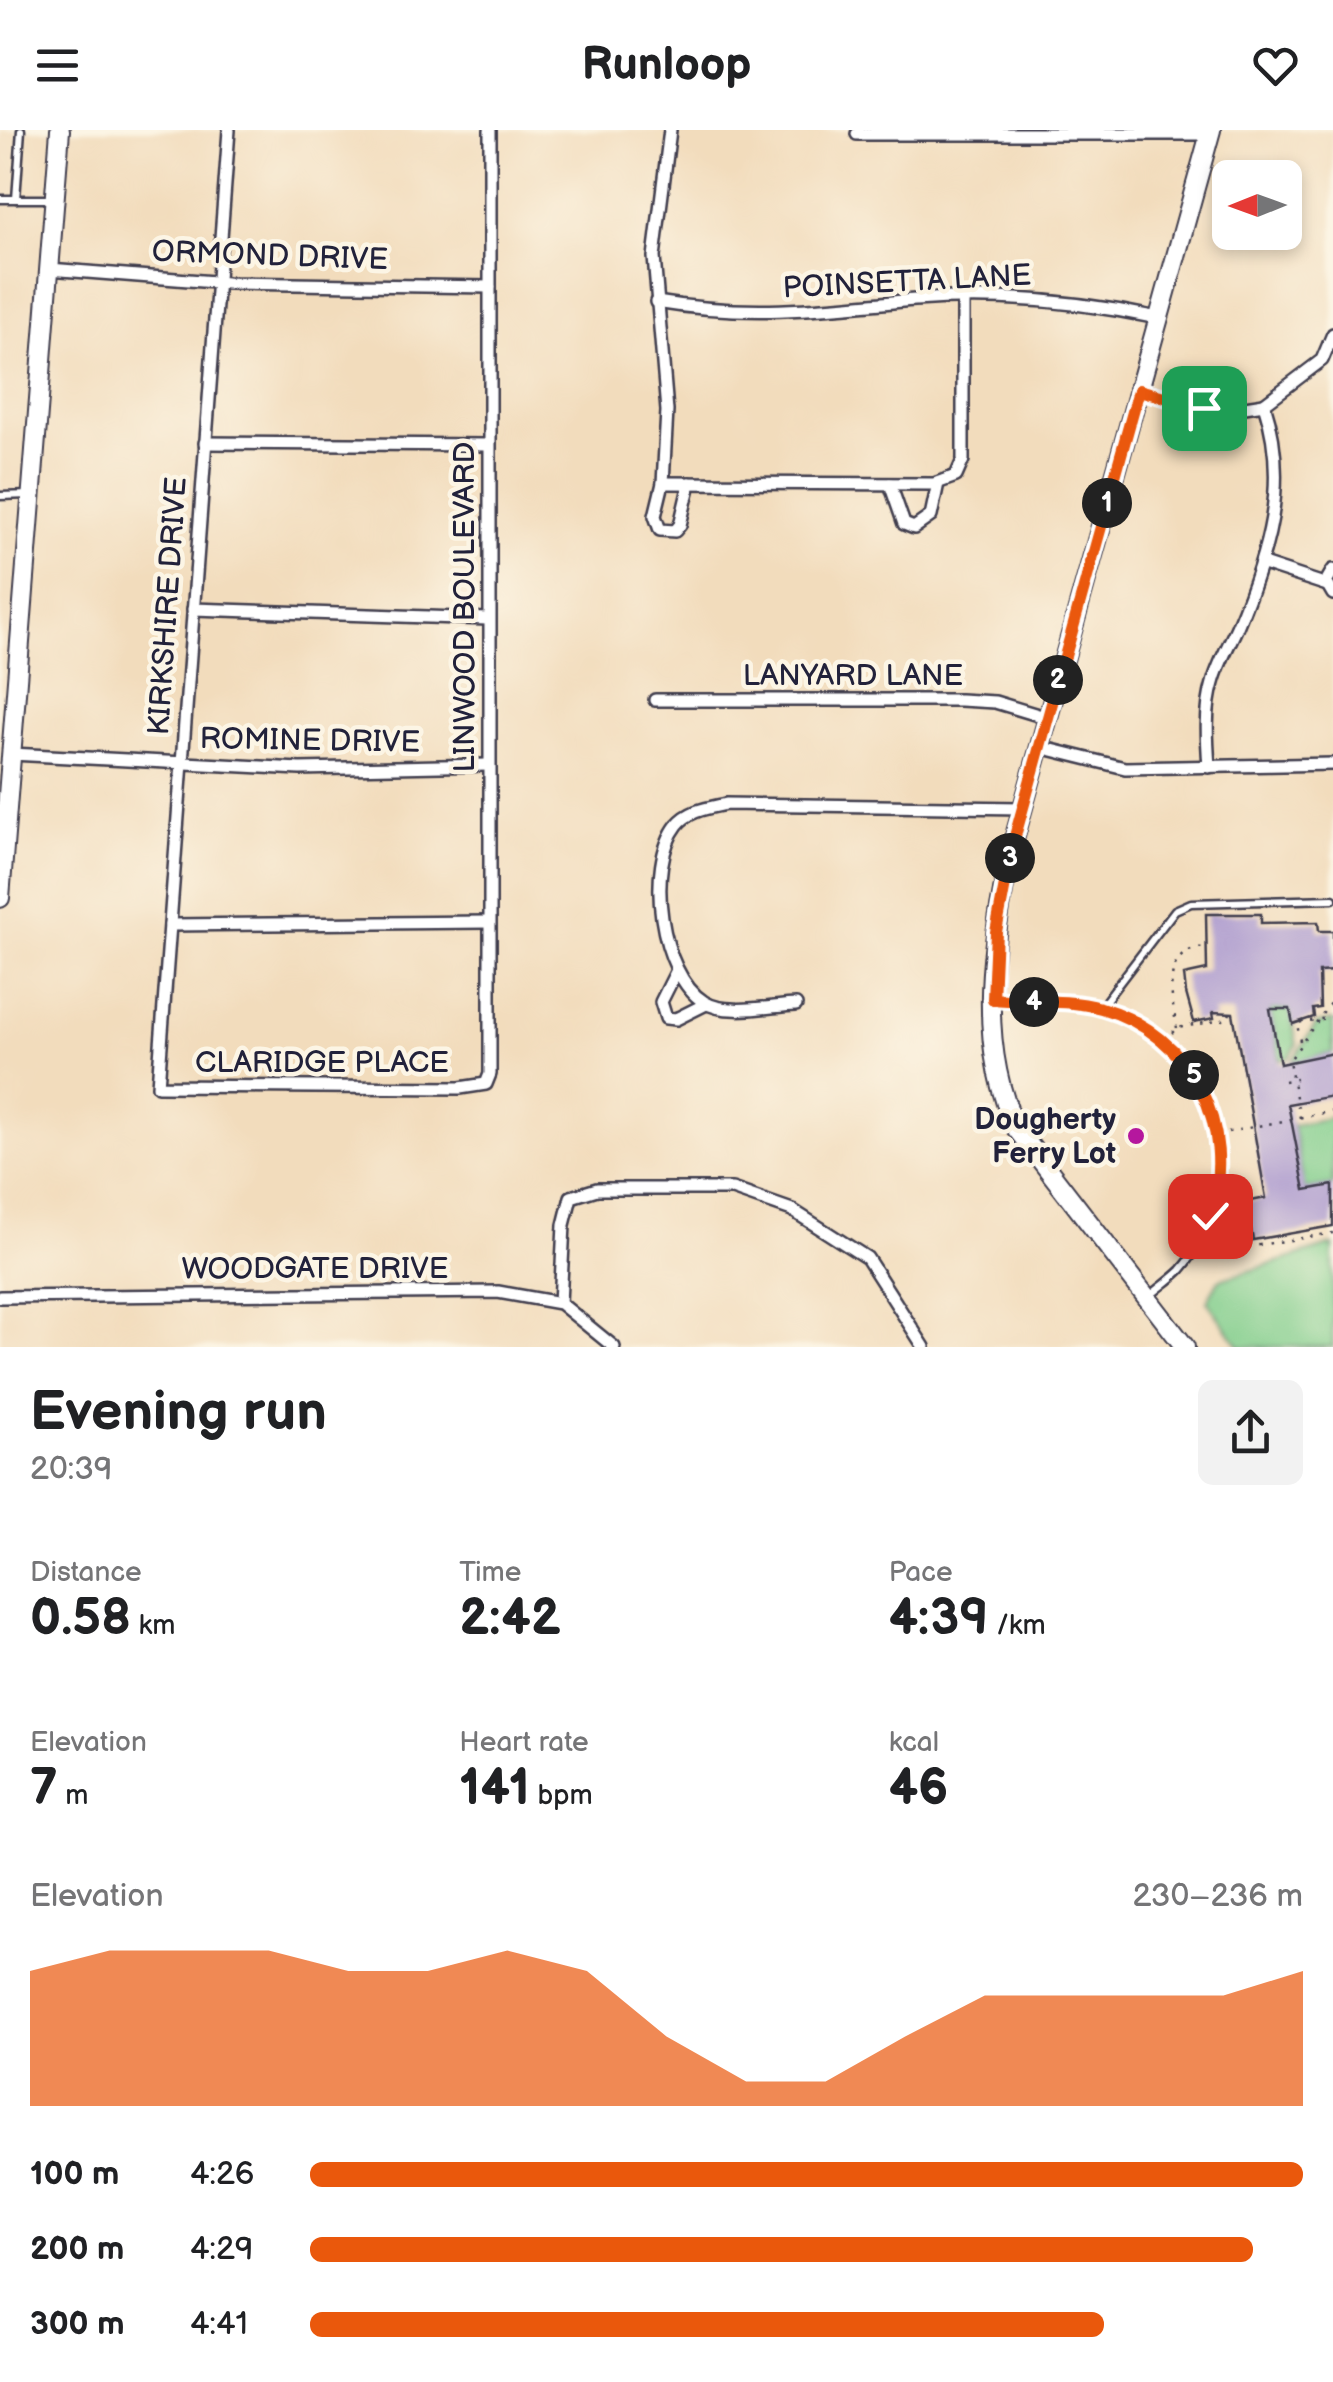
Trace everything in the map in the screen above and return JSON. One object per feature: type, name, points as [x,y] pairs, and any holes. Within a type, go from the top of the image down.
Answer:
[{"type":"main road","points":[[0,898],[60,130]]},
{"type":"main road","points":[[1185,1347],[1016,1128],[999,1087],[993,999],[996,932],[1023,808],[1210,132]]},
{"type":"street","name":"KIRKSHIRE DRIVE","points":[[158,1086],[229,130]]},
{"type":"street","name":"LINWOOD BOULEVARD","points":[[486,1084],[491,1063],[490,130]]},
{"type":"street","points":[[670,130],[654,257],[667,411],[664,482],[655,524],[668,532],[680,525],[690,483]]},
{"type":"street","points":[[857,134],[1210,132]]},
{"type":"street","name":"ORMOND DRIVE","points":[[49,269],[216,281],[490,286]]},
{"type":"street","name":"POINSETTA LANE","points":[[656,302],[750,314],[963,300],[1042,299],[1158,318]]},
{"type":"street","points":[[664,482],[890,484],[938,483],[956,476],[964,460],[963,300]]},
{"type":"street","points":[[1139,390],[1219,411],[1264,404],[1322,360],[1332,343]]},
{"type":"street","points":[[1208,767],[1207,722],[1213,682],[1263,564],[1276,493],[1264,404]]},
{"type":"street","points":[[205,443],[489,446]]},
{"type":"street","points":[[890,484],[904,524],[914,528],[931,516],[938,483]]},
{"type":"street","points":[[1263,564],[1330,590],[1333,570]]},
{"type":"street","points":[[192,609],[488,619]]},
{"type":"street","name":"LANYARD LANE","points":[[655,700],[977,701],[1048,718]]},
{"type":"street","points":[[1040,747],[1125,768],[1333,764]]},
{"type":"street","name":"ROMINE DRIVE","points":[[11,754],[300,769],[488,765]]},
{"type":"street","points":[[796,1005],[725,1008],[706,1004],[676,972],[661,898],[665,848],[678,824],[696,811],[726,804],[1023,808]]},
{"type":"street","points":[[170,925],[488,922]]},
{"type":"street","points":[[676,972],[661,1002],[666,1018],[676,1020],[706,1004]]},
{"type":"street","name":"CLARIDGE PLACE","points":[[158,1086],[460,1088],[486,1084]]},
{"type":"street","points":[[560,1303],[564,1226],[571,1197],[598,1189],[732,1189],[792,1210],[867,1258],[924,1347]]},
{"type":"street","name":"WOODGATE DRIVE","points":[[0,1297],[498,1292],[560,1303],[614,1347]]},
{"type":"lane","points":[[16,199],[21,130]]},
{"type":"lane","points":[[0,199],[55,199]]},
{"type":"lane","points":[[0,496],[31,495]]},
{"type":"lane","points":[[1100,1008],[1174,910],[1190,903],[1333,899]]},
{"type":"lane","points":[[993,999],[1100,1008],[1129,1018],[1164,1042],[1203,1088],[1217,1134],[1218,1190],[1197,1243],[1181,1270],[1146,1299]]},
{"type":"path","points":[[1177,1028],[1170,988],[1174,966],[1188,950],[1207,946]]},
{"type":"path","points":[[1300,1118],[1289,1061],[1333,999]]},
{"type":"path","points":[[1164,1042],[1177,1028],[1228,1019],[1230,1013]]},
{"type":"path","points":[[1300,1042],[1297,1022],[1333,1017]]},
{"type":"path","points":[[1284,1081],[1294,1079]]},
{"type":"path","points":[[1217,1134],[1333,1112]]},
{"type":"path","points":[[1197,1243],[1224,1251],[1333,1233]]},
{"type":"green space","points":[[1270,1009],[1290,1009],[1297,1045],[1289,1058],[1280,1060]]},
{"type":"green space","points":[[1333,1020],[1333,1053],[1292,1062],[1316,1024]]},
{"type":"green space","points":[[1333,1117],[1333,1185],[1305,1190],[1293,1125]]},
{"type":"green space","points":[[1333,1245],[1333,1347],[1240,1347],[1207,1301],[1219,1280]]},
{"type":"building","points":[[1206,914],[1261,914],[1261,923],[1318,922],[1319,931],[1333,931],[1333,971],[1319,972],[1320,1008],[1313,1009],[1314,1017],[1293,1024],[1290,1009],[1270,1009],[1280,1064],[1333,1053],[1333,1096],[1288,1104],[1305,1190],[1333,1185],[1333,1226],[1253,1240],[1246,1202],[1266,1198],[1233,1013],[1213,1012],[1214,1018],[1194,1022],[1186,993],[1184,975],[1207,970]]},
{"type":"place","name":"Dougherty Ferry Lot","points":[[1136,1136]]},
{"type":"route","points":[[1204,408],[1139,390],[1012,847],[996,932],[993,999],[1100,1008],[1129,1018],[1159,1037],[1186,1063],[1203,1088],[1217,1134],[1218,1190],[1210,1216]]}]
